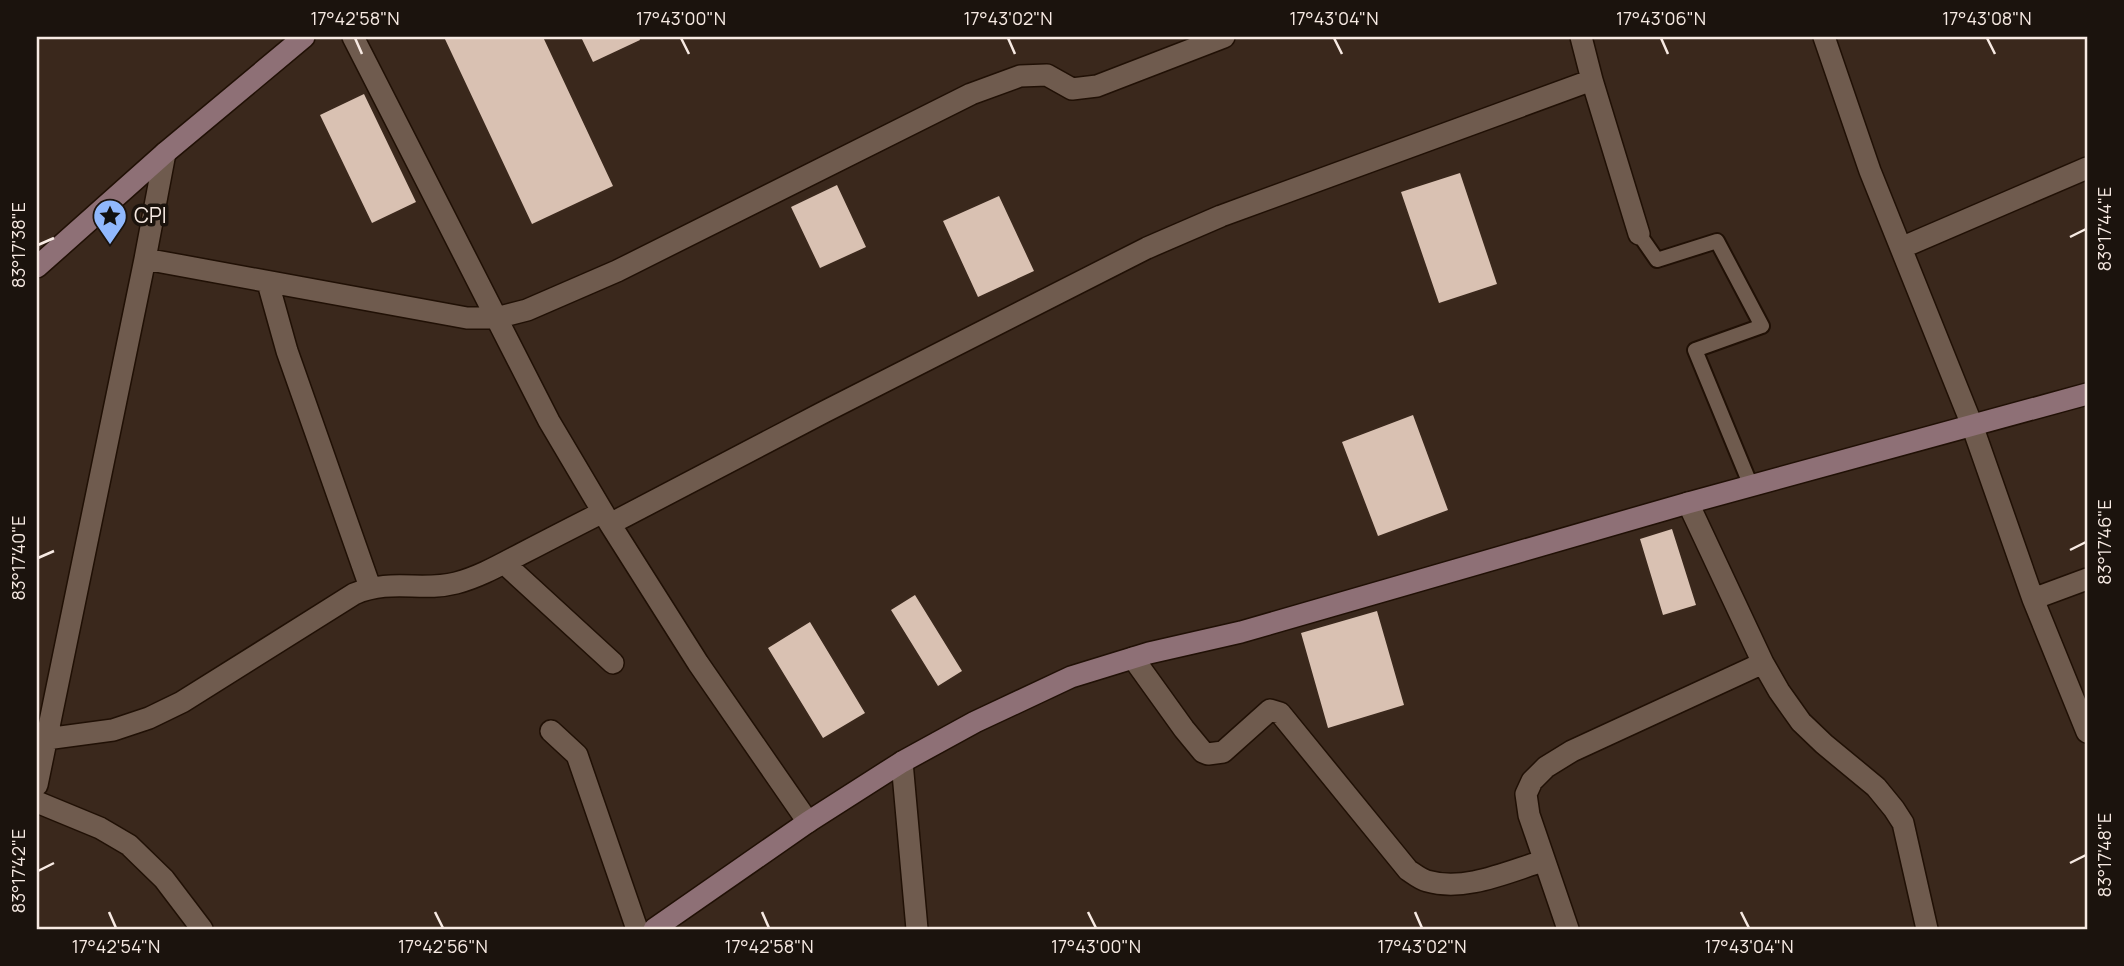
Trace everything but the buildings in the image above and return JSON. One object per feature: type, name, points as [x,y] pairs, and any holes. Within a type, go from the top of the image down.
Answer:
[{"type":"street","points":[[37,267],[165,153],[304,37]]},
{"type":"street","points":[[353,37],[549,421],[698,663],[808,822]]},
{"type":"street","points":[[1581,37],[1639,234]]},
{"type":"street","points":[[1824,37],[1870,171],[1972,425],[2033,599],[2087,732]]},
{"type":"street","points":[[145,259],[467,318],[496,318],[527,310],[617,271],[971,94],[1020,76],[1047,75],[1072,89],[1097,86],[1215,38]]},
{"type":"street","points":[[46,739],[113,730],[149,718],[182,702],[344,599],[370,587],[454,583],[480,575],[607,518],[836,406],[1163,240],[1221,216],[1592,80]]},
{"type":"street","points":[[37,785],[165,153]]},
{"type":"street","points":[[1901,248],[2087,168]]},
{"type":"street","points":[[268,283],[287,351],[370,587]]},
{"type":"street","points":[[654,929],[808,822],[902,762],[975,722],[1071,677],[1133,658],[1241,632],[1751,485],[2087,394]]},
{"type":"street","points":[[1688,503],[1763,663],[1779,691],[1801,722],[1876,787],[1903,823],[1927,929]]},
{"type":"street","points":[[504,563],[613,663]]},
{"type":"street","points":[[2033,599],[2087,579]]},
{"type":"street","points":[[1133,658],[1184,729],[1203,752],[1208,754],[1223,752],[1270,710],[1280,713],[1408,870],[1424,880],[1449,885],[1469,883],[1543,861]]},
{"type":"street","points":[[1568,929],[1529,815],[1526,794],[1532,781],[1546,767],[1572,751],[1763,663]]},
{"type":"street","points":[[551,731],[577,755],[637,929]]},
{"type":"street","points":[[902,762],[917,929]]},
{"type":"street","points":[[37,802],[100,828],[129,845],[164,879],[202,929]]},
{"type":"lane","points":[[1639,234],[1657,260],[1717,241],[1762,326],[1695,350],[1751,485]]},
{"type":"place","name":"CPI","points":[[110,246]]}]
